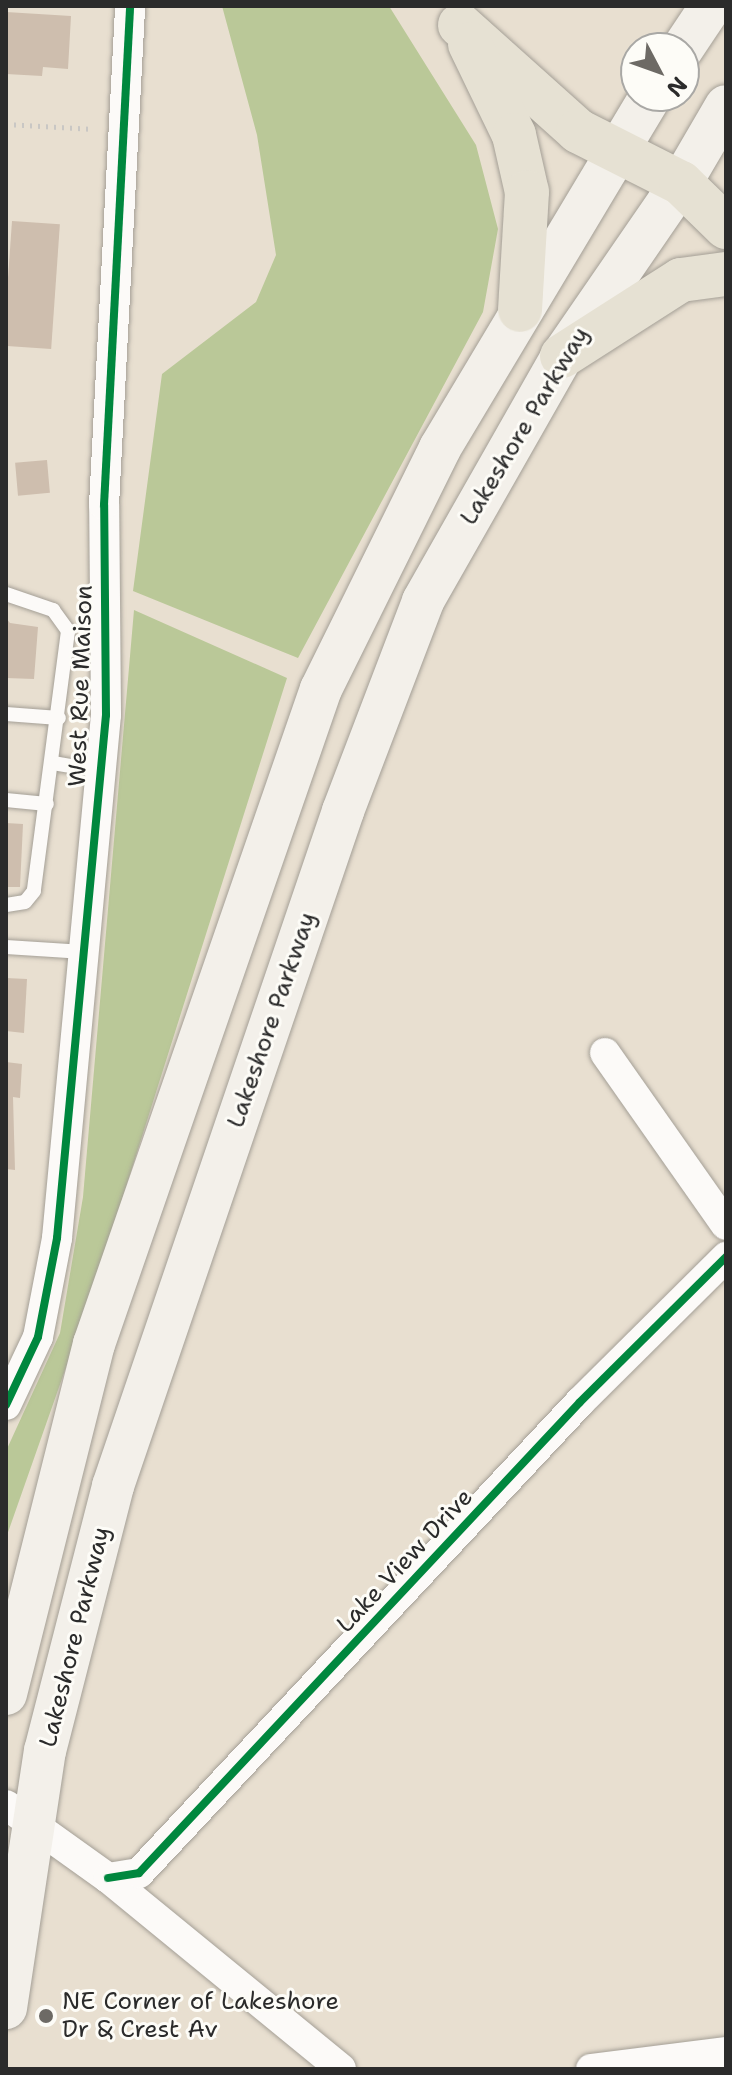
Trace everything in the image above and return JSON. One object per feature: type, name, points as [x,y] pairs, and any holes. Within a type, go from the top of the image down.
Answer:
[{"type":"highway","points":[[454,15],[578,131],[681,183],[726,227]]},
{"type":"highway","points":[[454,15],[514,135],[527,192],[520,310]]},
{"type":"highway","points":[[562,356],[681,280],[726,274]]},
{"type":"main road","points":[[694,32],[711,6]]},
{"type":"main road","name":"Lakeshore Parkway","points":[[6,2008],[20,1814],[45,1751],[113,1486],[343,811],[423,601],[562,356],[681,183],[726,106]]},
{"type":"main road","points":[[6,1694],[16,1624],[94,1344],[321,689],[440,448],[615,148],[640,112]]},
{"type":"street","name":"West Rue Maison","points":[[6,1405],[38,1337],[57,1238],[106,715],[104,505],[130,6]]},
{"type":"street","points":[[605,1053],[726,1225]]},
{"type":"street","name":"Lake View Drive","points":[[108,1878],[139,1873],[580,1402],[726,1257]]},
{"type":"street","points":[[20,1814],[108,1878],[341,2069]]},
{"type":"street","points":[[591,2069],[677,2063],[726,2052]]},
{"type":"lane","points":[[6,594],[53,610],[64,620],[68,631],[34,891],[25,902],[6,905]]},
{"type":"lane","points":[[6,714],[59,718]]},
{"type":"lane","points":[[53,763],[100,771]]},
{"type":"lane","points":[[6,800],[47,804]]},
{"type":"lane","points":[[6,947],[84,952]]},
{"type":"path","points":[[6,124],[123,131]]},
{"type":"green space","points":[[222,6],[389,6],[476,145],[498,229],[483,312],[298,658],[133,591],[162,374],[256,302],[276,255],[257,135]]},
{"type":"green space","points":[[134,610],[287,678],[96,1282],[6,1538],[6,1451],[60,1333],[83,1197]]},
{"type":"building","points":[[6,12],[71,16],[68,69],[43,67],[42,76],[6,74]]},
{"type":"building","points":[[12,221],[60,224],[51,349],[6,346]]},
{"type":"building","points":[[47,460],[50,493],[18,496],[15,463]]},
{"type":"building","points":[[6,618],[10,623],[38,627],[34,679],[6,678]]},
{"type":"building","points":[[6,823],[23,824],[20,887],[6,887]]},
{"type":"building","points":[[6,978],[27,979],[24,1033],[6,1031]]},
{"type":"building","points":[[6,1062],[22,1064],[20,1098],[13,1097],[15,1170],[6,1169]]},
{"type":"cycle path","points":[[6,1405],[38,1337],[57,1238],[106,715],[104,505],[130,6]]},
{"type":"cycle path","points":[[108,1878],[139,1873],[580,1402],[726,1257]]},
{"type":"place","name":"NE Corner of Lakeshore Dr & Crest Av","points":[[46,2016]]}]
